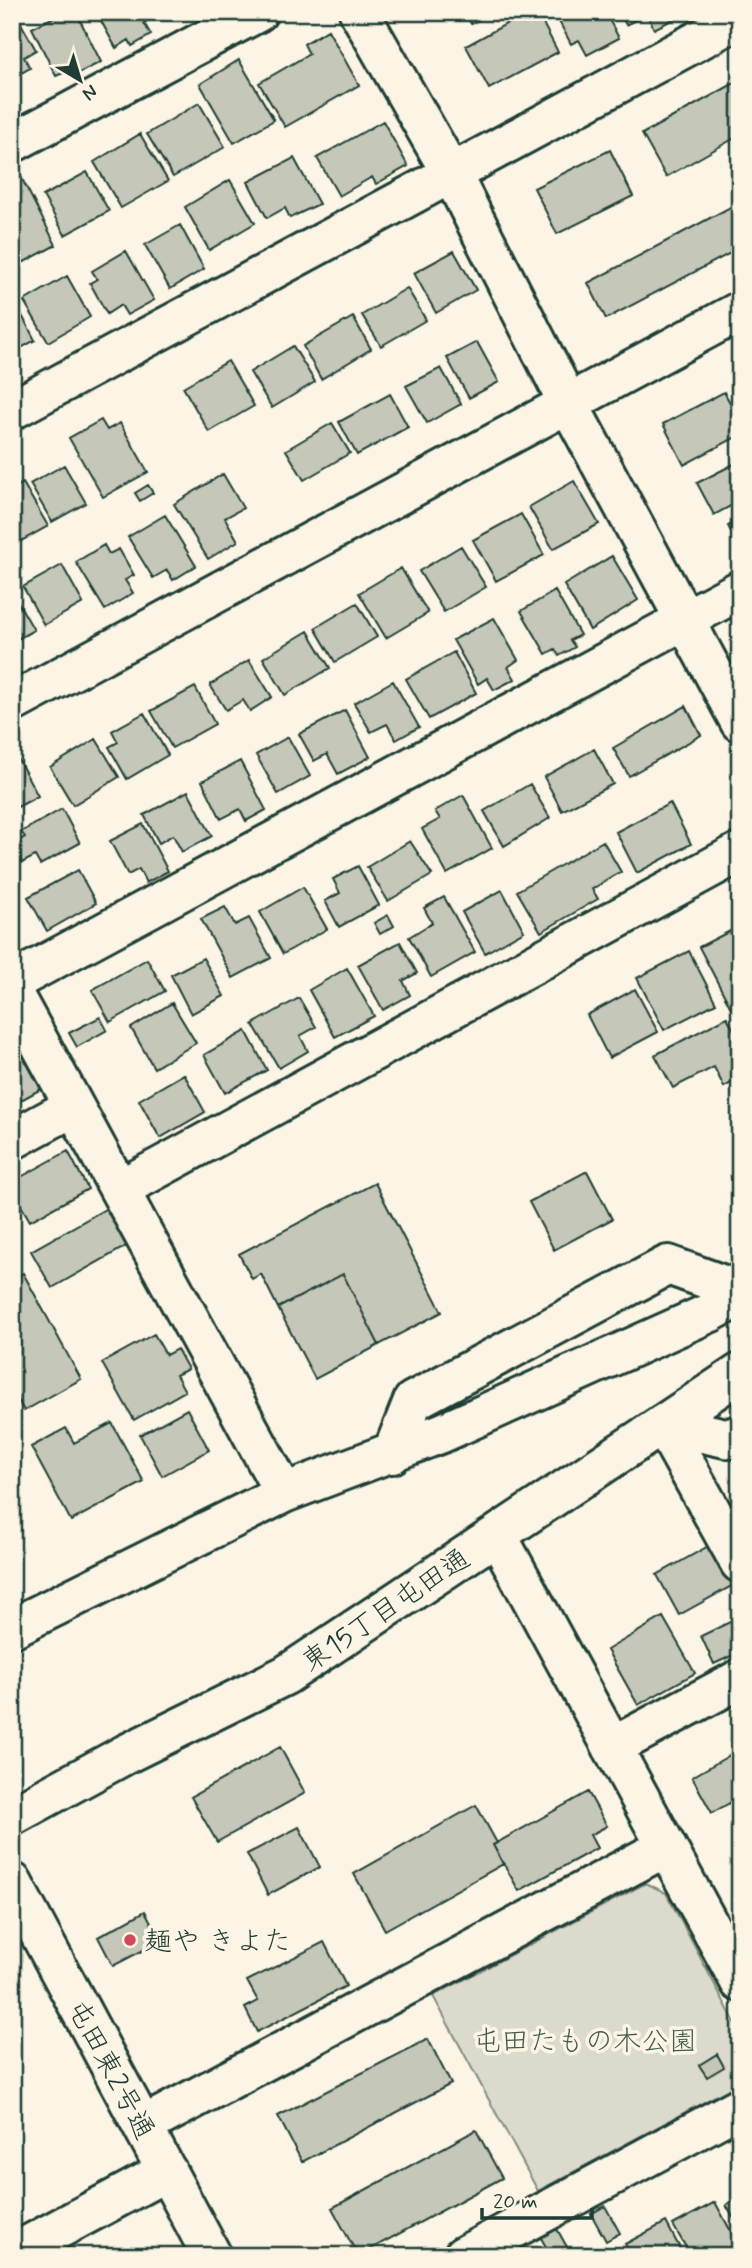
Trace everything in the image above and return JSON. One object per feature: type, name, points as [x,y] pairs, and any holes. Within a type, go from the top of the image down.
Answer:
[{"type":"street","points":[[12,143],[258,12]]},
{"type":"street","points":[[359,12],[451,173],[568,403],[740,722]]},
{"type":"street","points":[[12,410],[740,18]]},
{"type":"street","points":[[12,703],[740,311]]},
{"type":"street","points":[[12,982],[740,590]]},
{"type":"street","points":[[120,1189],[740,852]]},
{"type":"street","points":[[12,992],[284,1493]]},
{"type":"street","points":[[12,1140],[73,1107]]},
{"type":"street","points":[[391,1454],[412,1401],[668,1265],[740,1293]]},
{"type":"street","points":[[12,1628],[284,1493],[442,1433],[709,1313],[740,1293]]},
{"type":"street","name":"東15丁目屯田通","points":[[12,1816],[126,1754],[286,1675],[740,1373]]},
{"type":"street","points":[[663,1424],[730,1439],[740,1434]]},
{"type":"street","points":[[663,1424],[740,1563]]},
{"type":"street","points":[[496,1535],[740,1982]]},
{"type":"street","points":[[612,1747],[740,1679]]},
{"type":"street","points":[[143,2126],[666,1847]]},
{"type":"street","name":"屯田東2号通","points":[[12,1882],[212,2256]]},
{"type":"street","points":[[463,2256],[740,2107]]},
{"type":"street","points":[[12,2255],[167,2171]]},
{"type":"green space","name":"屯田たもの木公園","points":[[646,1883],[666,1893],[740,2032],[740,2083],[538,2191],[433,1996]]},
{"type":"building","points":[[64,12],[76,12],[101,62],[71,77],[68,71],[56,76],[32,28]]},
{"type":"building","points":[[96,12],[161,13],[144,23],[151,35],[132,46],[129,40],[116,48]]},
{"type":"building","points":[[465,12],[493,12],[471,24]]},
{"type":"building","points":[[528,12],[537,12],[558,52],[489,89],[466,46]]},
{"type":"building","points":[[554,12],[605,12],[619,38],[587,55],[579,40],[571,44]]},
{"type":"building","points":[[619,12],[671,12],[674,19],[654,29],[647,14],[626,25]]},
{"type":"building","points":[[19,20],[36,50],[24,57],[30,68],[12,78],[12,24]]},
{"type":"building","points":[[328,30],[359,85],[285,127],[259,83],[309,54],[304,44]]},
{"type":"building","points":[[239,60],[274,120],[234,143],[200,84]]},
{"type":"building","points":[[740,80],[740,135],[666,177],[642,134]]},
{"type":"building","points":[[199,103],[225,147],[173,177],[147,134]]},
{"type":"building","points":[[383,121],[408,166],[376,184],[372,177],[339,196],[317,158]]},
{"type":"building","points":[[140,134],[168,181],[121,208],[94,162]]},
{"type":"building","points":[[610,150],[633,196],[557,234],[534,188]]},
{"type":"building","points":[[294,158],[319,204],[290,218],[285,208],[267,218],[248,182]]},
{"type":"building","points":[[18,171],[56,245],[13,268],[12,174]]},
{"type":"building","points":[[87,172],[109,211],[65,235],[43,196]]},
{"type":"building","points":[[230,180],[255,223],[209,250],[185,207]]},
{"type":"building","points":[[740,202],[740,248],[606,319],[588,283]]},
{"type":"building","points":[[180,225],[204,269],[170,289],[145,245]]},
{"type":"building","points":[[126,251],[154,300],[127,315],[121,305],[107,314],[90,283],[97,279],[92,271]]},
{"type":"building","points":[[454,251],[476,290],[436,313],[414,273]]},
{"type":"building","points":[[67,276],[90,317],[48,342],[24,301]]},
{"type":"building","points":[[407,288],[426,320],[381,346],[362,315]]},
{"type":"building","points":[[17,306],[35,340],[12,353],[12,309]]},
{"type":"building","points":[[353,317],[371,349],[321,379],[303,346]]},
{"type":"building","points":[[477,342],[499,382],[469,398],[447,358]]},
{"type":"building","points":[[293,346],[315,382],[272,408],[250,372]]},
{"type":"building","points":[[228,361],[254,406],[209,432],[183,387]]},
{"type":"building","points":[[441,368],[461,404],[427,423],[406,386]]},
{"type":"building","points":[[724,392],[740,420],[740,435],[684,465],[663,424]]},
{"type":"building","points":[[390,394],[408,427],[357,455],[339,422]]},
{"type":"building","points":[[101,420],[107,430],[120,423],[148,472],[103,497],[69,438]]},
{"type":"building","points":[[332,423],[350,453],[304,480],[286,450]]},
{"type":"building","points":[[740,461],[740,501],[714,515],[697,483]]},
{"type":"building","points":[[64,465],[86,503],[52,522],[30,484]]},
{"type":"building","points":[[223,474],[243,508],[225,518],[238,541],[208,559],[174,504]]},
{"type":"building","points":[[574,481],[599,524],[553,549],[529,507]]},
{"type":"building","points":[[23,483],[48,526],[12,546],[12,489]]},
{"type":"building","points":[[148,485],[153,493],[140,501],[135,493]]},
{"type":"building","points":[[521,514],[544,555],[496,581],[473,540]]},
{"type":"building","points":[[165,515],[196,566],[173,580],[167,570],[153,578],[128,537]]},
{"type":"building","points":[[740,520],[740,549],[728,526]]},
{"type":"building","points":[[104,545],[109,554],[119,549],[134,575],[125,580],[133,593],[105,610],[76,562]]},
{"type":"building","points":[[461,546],[486,587],[444,612],[419,571]]},
{"type":"building","points":[[612,556],[638,600],[590,630],[564,585]]},
{"type":"building","points":[[62,565],[83,603],[44,625],[23,587]]},
{"type":"building","points":[[401,568],[428,613],[386,638],[359,593]]},
{"type":"building","points":[[555,591],[580,635],[570,640],[575,647],[559,656],[555,649],[546,654],[521,611]]},
{"type":"building","points":[[12,592],[34,630],[12,642]]},
{"type":"building","points":[[357,603],[377,637],[335,662],[315,628]]},
{"type":"building","points":[[494,618],[518,660],[508,667],[515,679],[494,690],[487,678],[478,684],[453,640]]},
{"type":"building","points":[[308,631],[330,668],[285,695],[263,658]]},
{"type":"building","points":[[454,652],[476,693],[429,719],[406,679]]},
{"type":"building","points":[[249,660],[272,697],[250,711],[243,700],[226,710],[210,685]]},
{"type":"building","points":[[393,681],[419,727],[396,740],[387,724],[371,732],[354,703]]},
{"type":"building","points":[[195,687],[215,724],[172,748],[151,711]]},
{"type":"building","points":[[686,706],[701,735],[629,776],[613,748]]},
{"type":"building","points":[[345,710],[370,757],[338,774],[327,754],[314,761],[299,734]]},
{"type":"building","points":[[144,713],[168,755],[127,779],[109,747],[118,742],[112,731]]},
{"type":"building","points":[[288,737],[310,776],[278,794],[256,755]]},
{"type":"building","points":[[96,739],[119,777],[73,805],[50,767]]},
{"type":"building","points":[[594,749],[613,784],[562,811],[544,777]]},
{"type":"building","points":[[18,759],[38,796],[12,810],[12,762]]},
{"type":"building","points":[[240,761],[266,810],[246,821],[240,809],[221,819],[202,781]]},
{"type":"building","points":[[530,784],[550,818],[504,846],[484,811]]},
{"type":"building","points":[[188,791],[212,836],[182,852],[173,835],[159,843],[144,815]]},
{"type":"building","points":[[463,795],[492,848],[447,874],[422,829],[440,819],[435,811]]},
{"type":"building","points":[[670,803],[691,844],[637,873],[616,832]]},
{"type":"building","points":[[62,809],[80,843],[40,865],[35,856],[22,863],[12,845],[25,837],[21,832]]},
{"type":"building","points":[[143,824],[168,871],[146,883],[139,869],[128,875],[110,841]]},
{"type":"building","points":[[410,841],[432,875],[388,901],[367,867]]},
{"type":"building","points":[[603,841],[621,872],[592,889],[598,899],[541,932],[517,891]]},
{"type":"building","points":[[358,866],[379,905],[339,927],[325,901],[340,893],[333,879]]},
{"type":"building","points":[[78,870],[96,903],[47,931],[28,897]]},
{"type":"building","points":[[303,887],[327,929],[283,954],[260,912]]},
{"type":"building","points":[[502,890],[524,931],[485,953],[462,912]]},
{"type":"building","points":[[444,897],[475,952],[431,977],[409,937],[432,923],[424,908]]},
{"type":"building","points":[[225,907],[235,925],[249,918],[271,958],[233,978],[201,919]]},
{"type":"building","points":[[388,915],[394,926],[380,934],[374,923]]},
{"type":"building","points":[[740,926],[740,1005],[732,1010],[699,947]]},
{"type":"building","points":[[400,942],[417,973],[403,981],[410,995],[383,1010],[358,965]]},
{"type":"building","points":[[689,951],[716,1003],[664,1030],[637,978]]},
{"type":"building","points":[[203,958],[224,996],[191,1014],[171,975]]},
{"type":"building","points":[[147,959],[165,991],[110,1022],[92,990]]},
{"type":"building","points":[[347,968],[374,1016],[335,1037],[309,990]]},
{"type":"building","points":[[635,989],[658,1032],[609,1058],[587,1015]]},
{"type":"building","points":[[299,998],[316,1027],[300,1036],[308,1051],[279,1068],[253,1024]]},
{"type":"building","points":[[172,1003],[196,1043],[154,1068],[131,1028]]},
{"type":"building","points":[[100,1017],[107,1030],[77,1047],[69,1033]]},
{"type":"building","points":[[727,1017],[740,1041],[740,1078],[724,1087],[714,1067],[673,1088],[655,1055]]},
{"type":"building","points":[[246,1031],[267,1070],[225,1093],[204,1055]]},
{"type":"building","points":[[16,1043],[41,1089],[12,1105],[12,1045]]},
{"type":"building","points":[[184,1074],[205,1112],[160,1138],[139,1100]]},
{"type":"building","points":[[68,1151],[88,1189],[30,1221],[12,1190],[12,1182]]},
{"type":"building","points":[[587,1171],[612,1219],[554,1250],[529,1202]]},
{"type":"building","points":[[375,1183],[442,1312],[379,1345],[343,1274],[278,1308],[261,1274],[252,1279],[239,1254]]},
{"type":"building","points":[[107,1208],[128,1245],[52,1288],[31,1251]]},
{"type":"building","points":[[23,1273],[81,1379],[24,1411],[12,1389],[12,1279]]},
{"type":"building","points":[[343,1274],[379,1345],[315,1379],[278,1308]]},
{"type":"building","points":[[154,1334],[166,1355],[177,1349],[188,1369],[176,1375],[185,1391],[134,1420],[102,1363]]},
{"type":"building","points":[[187,1409],[209,1450],[162,1476],[140,1435]]},
{"type":"building","points":[[112,1423],[144,1482],[71,1521],[31,1447],[66,1428],[74,1443]]},
{"type":"building","points":[[712,1544],[735,1584],[679,1615],[657,1575]]},
{"type":"building","points":[[663,1617],[695,1673],[638,1705],[607,1650]]},
{"type":"building","points":[[740,1617],[740,1652],[714,1664],[701,1636]]},
{"type":"building","points":[[280,1747],[305,1793],[217,1842],[191,1797]]},
{"type":"building","points":[[737,1751],[740,1756],[740,1797],[712,1813],[692,1777]]},
{"type":"building","points":[[588,1792],[607,1826],[590,1835],[597,1848],[519,1891],[493,1845]]},
{"type":"building","points":[[476,1805],[497,1843],[493,1845],[503,1864],[385,1930],[354,1874]]},
{"type":"building","points":[[299,1827],[320,1867],[268,1895],[247,1854]]},
{"type":"building","points":[[145,1911],[161,1941],[113,1966],[98,1937]]},
{"type":"building","points":[[324,1942],[346,1986],[257,2032],[245,2008],[258,2001],[247,1981]]},
{"type":"building","points":[[428,2039],[451,2084],[302,2162],[278,2116]]},
{"type":"building","points":[[717,2054],[724,2067],[707,2077],[699,2065]]},
{"type":"building","points":[[476,2130],[502,2178],[358,2256],[332,2208]]},
{"type":"building","points":[[740,2197],[740,2229],[726,2205]]},
{"type":"building","points":[[715,2202],[740,2248],[727,2256],[691,2256],[673,2225]]},
{"type":"building","points":[[605,2206],[620,2233],[606,2241],[591,2214]]},
{"type":"building","points":[[666,2222],[684,2256],[632,2256],[625,2244]]},
{"type":"building","points":[[557,2229],[572,2256],[551,2256],[541,2238]]},
{"type":"place","name":"麺や きよた","points":[[130,1940]]}]
